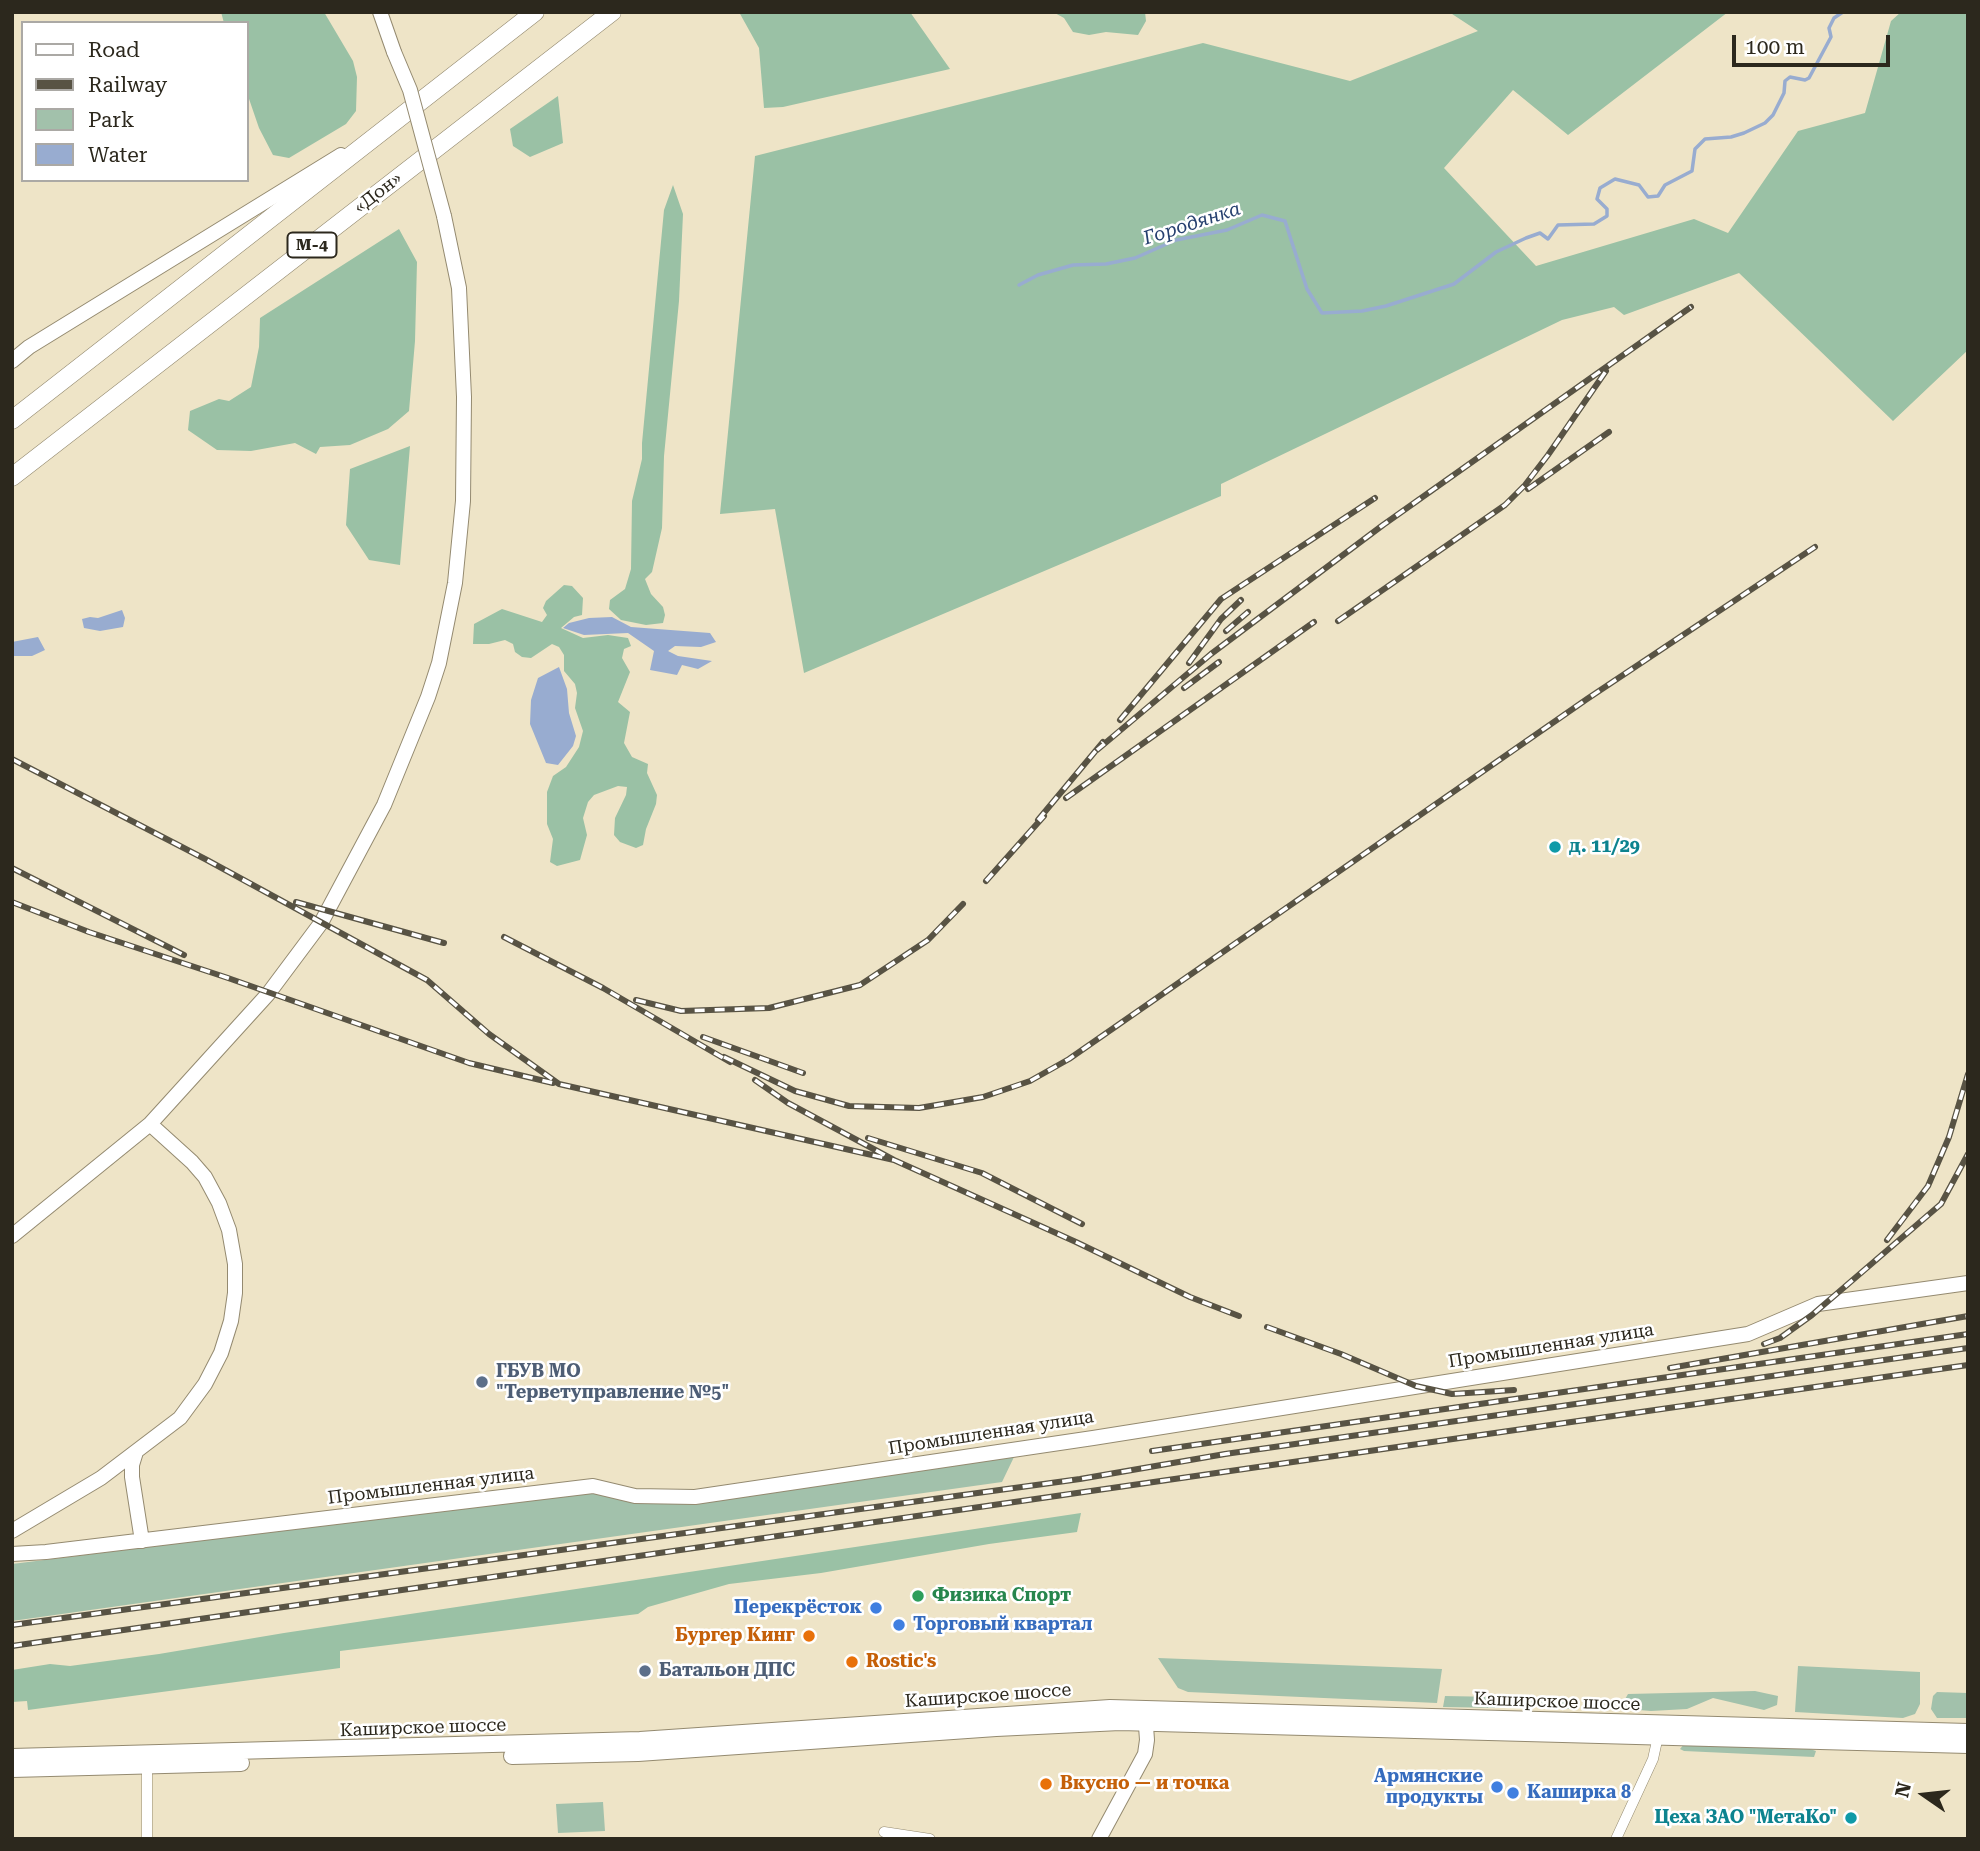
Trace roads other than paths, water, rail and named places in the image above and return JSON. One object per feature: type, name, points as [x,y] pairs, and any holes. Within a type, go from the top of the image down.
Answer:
[{"type":"highway","name":"М-4","points":[[12,420],[535,12]]},
{"type":"highway","name":"«Дон»","points":[[12,477],[612,12]]},
{"type":"main road","name":"Каширское шоссе","points":[[12,1757],[640,1740],[1032,1711],[1658,1736],[1968,1745]]},
{"type":"main road","name":"Каширское шоссе","points":[[12,1769],[638,1753],[1146,1715],[1968,1732]]},
{"type":"street","points":[[12,1236],[150,1124],[268,993],[321,923],[384,805],[439,663],[455,583],[463,501],[464,397],[459,288],[444,216],[410,90],[380,12]]},
{"type":"street","points":[[12,361],[29,347],[390,125]]},
{"type":"street","points":[[12,1531],[101,1478],[180,1418],[205,1384],[221,1353],[231,1321],[235,1293],[235,1264],[229,1230],[205,1177],[150,1124]]},
{"type":"street","name":"Промышленная улица","points":[[12,1554],[142,1541],[593,1486],[635,1496],[695,1497],[1093,1438],[1748,1334],[1818,1304],[1968,1283]]},
{"type":"street","points":[[136,1452],[132,1477],[142,1541]]},
{"type":"street","points":[[1099,1839],[1145,1754],[1146,1715]]},
{"type":"street","points":[[1616,1839],[1653,1759],[1658,1736]]},
{"type":"street","points":[[147,1766],[147,1839]]},
{"type":"street","points":[[884,1832],[930,1839]]},
{"type":"water","points":[[122,610],[125,618],[123,627],[100,631],[84,628],[82,619],[98,618]]},
{"type":"water","points":[[612,617],[631,627],[710,633],[716,642],[701,647],[675,646],[668,651],[678,656],[712,661],[698,669],[682,665],[677,675],[650,670],[654,651],[628,633],[584,635],[563,628],[569,623],[589,618]]},
{"type":"water","points":[[38,637],[45,650],[32,656],[12,656],[12,642]]},
{"type":"water","points":[[559,667],[567,689],[569,713],[576,736],[573,746],[558,765],[546,763],[530,724],[531,700],[538,678]]},
{"type":"waterway","name":"Городянка","points":[[1019,285],[1038,275],[1073,265],[1106,264],[1135,258],[1176,240],[1227,230],[1262,215],[1285,221],[1307,289],[1322,313],[1362,311],[1386,306],[1454,284],[1496,252],[1526,238],[1540,233],[1548,239],[1558,225],[1594,224],[1607,216],[1607,209],[1597,199],[1600,188],[1615,179],[1639,185],[1648,197],[1658,196],[1665,185],[1692,171],[1695,149],[1705,139],[1731,137],[1765,123],[1773,115],[1784,93],[1785,81],[1790,77],[1805,80],[1809,78],[1831,37],[1829,28],[1834,18],[1843,12]]},
{"type":"railway","points":[[1097,750],[1211,654],[1383,525],[1691,307]]},
{"type":"railway","points":[[1338,621],[1505,505],[1525,485],[1548,455],[1606,371]]},
{"type":"railway","points":[[1528,489],[1609,432]]},
{"type":"railway","points":[[1120,720],[1221,599],[1375,498]]},
{"type":"railway","points":[[724,1057],[795,1091],[849,1106],[919,1108],[983,1097],[1030,1081],[1069,1059],[1587,699],[1815,547]]},
{"type":"railway","points":[[1189,663],[1221,619],[1241,600]]},
{"type":"railway","points":[[1226,631],[1248,612]]},
{"type":"railway","points":[[1066,798],[1314,622]]},
{"type":"railway","points":[[1184,688],[1219,662]]},
{"type":"railway","points":[[1038,820],[1103,742]]},
{"type":"railway","points":[[12,759],[207,860],[427,980],[489,1034],[559,1084],[894,1160]]},
{"type":"railway","points":[[986,881],[1044,816]]},
{"type":"railway","points":[[12,868],[184,955]]},
{"type":"railway","points":[[12,902],[89,932],[469,1063],[553,1083]]},
{"type":"railway","points":[[296,902],[444,943]]},
{"type":"railway","points":[[636,1000],[681,1011],[769,1008],[860,985],[928,940],[963,904]]},
{"type":"railway","points":[[504,937],[603,988],[730,1062]]},
{"type":"railway","points":[[703,1037],[803,1073]]},
{"type":"railway","points":[[1887,1240],[1928,1186],[1949,1137],[1968,1074]]},
{"type":"railway","points":[[755,1080],[788,1103],[894,1160],[1190,1297],[1239,1316]]},
{"type":"railway","points":[[868,1138],[982,1173],[1082,1224]]},
{"type":"railway","points":[[1764,1344],[1780,1338],[1812,1315],[1941,1204],[1968,1154]]},
{"type":"railway","points":[[1670,1368],[1968,1316]]},
{"type":"railway","points":[[1267,1327],[1341,1354],[1416,1386],[1452,1394],[1514,1390]]},
{"type":"railway","points":[[1152,1451],[1968,1334]]},
{"type":"railway","points":[[12,1625],[1080,1479],[1225,1454],[1968,1348]]},
{"type":"railway","points":[[12,1646],[1968,1365]]},
{"type":"place","name":"д. 11/29","points":[[1555,847]]},
{"type":"place","name":"ГБУВ МО \"Терветуправление №5\"","points":[[482,1382]]},
{"type":"place","name":"Физика Спорт","points":[[918,1596]]},
{"type":"place","name":"Перекрёсток","points":[[876,1608]]},
{"type":"place","name":"Торговый квартал","points":[[899,1625]]},
{"type":"place","name":"Бургер Кинг","points":[[809,1636]]},
{"type":"place","name":"Rostic's","points":[[852,1662]]},
{"type":"place","name":"Батальон ДПС","points":[[645,1671]]},
{"type":"place","name":"Вкусно — и точка","points":[[1046,1784]]},
{"type":"place","name":"Армянские продукты","points":[[1497,1787]]},
{"type":"place","name":"Каширка 8","points":[[1513,1793]]},
{"type":"place","name":"Цеха ЗАО \"МетаКо\"","points":[[1851,1818]]}]
